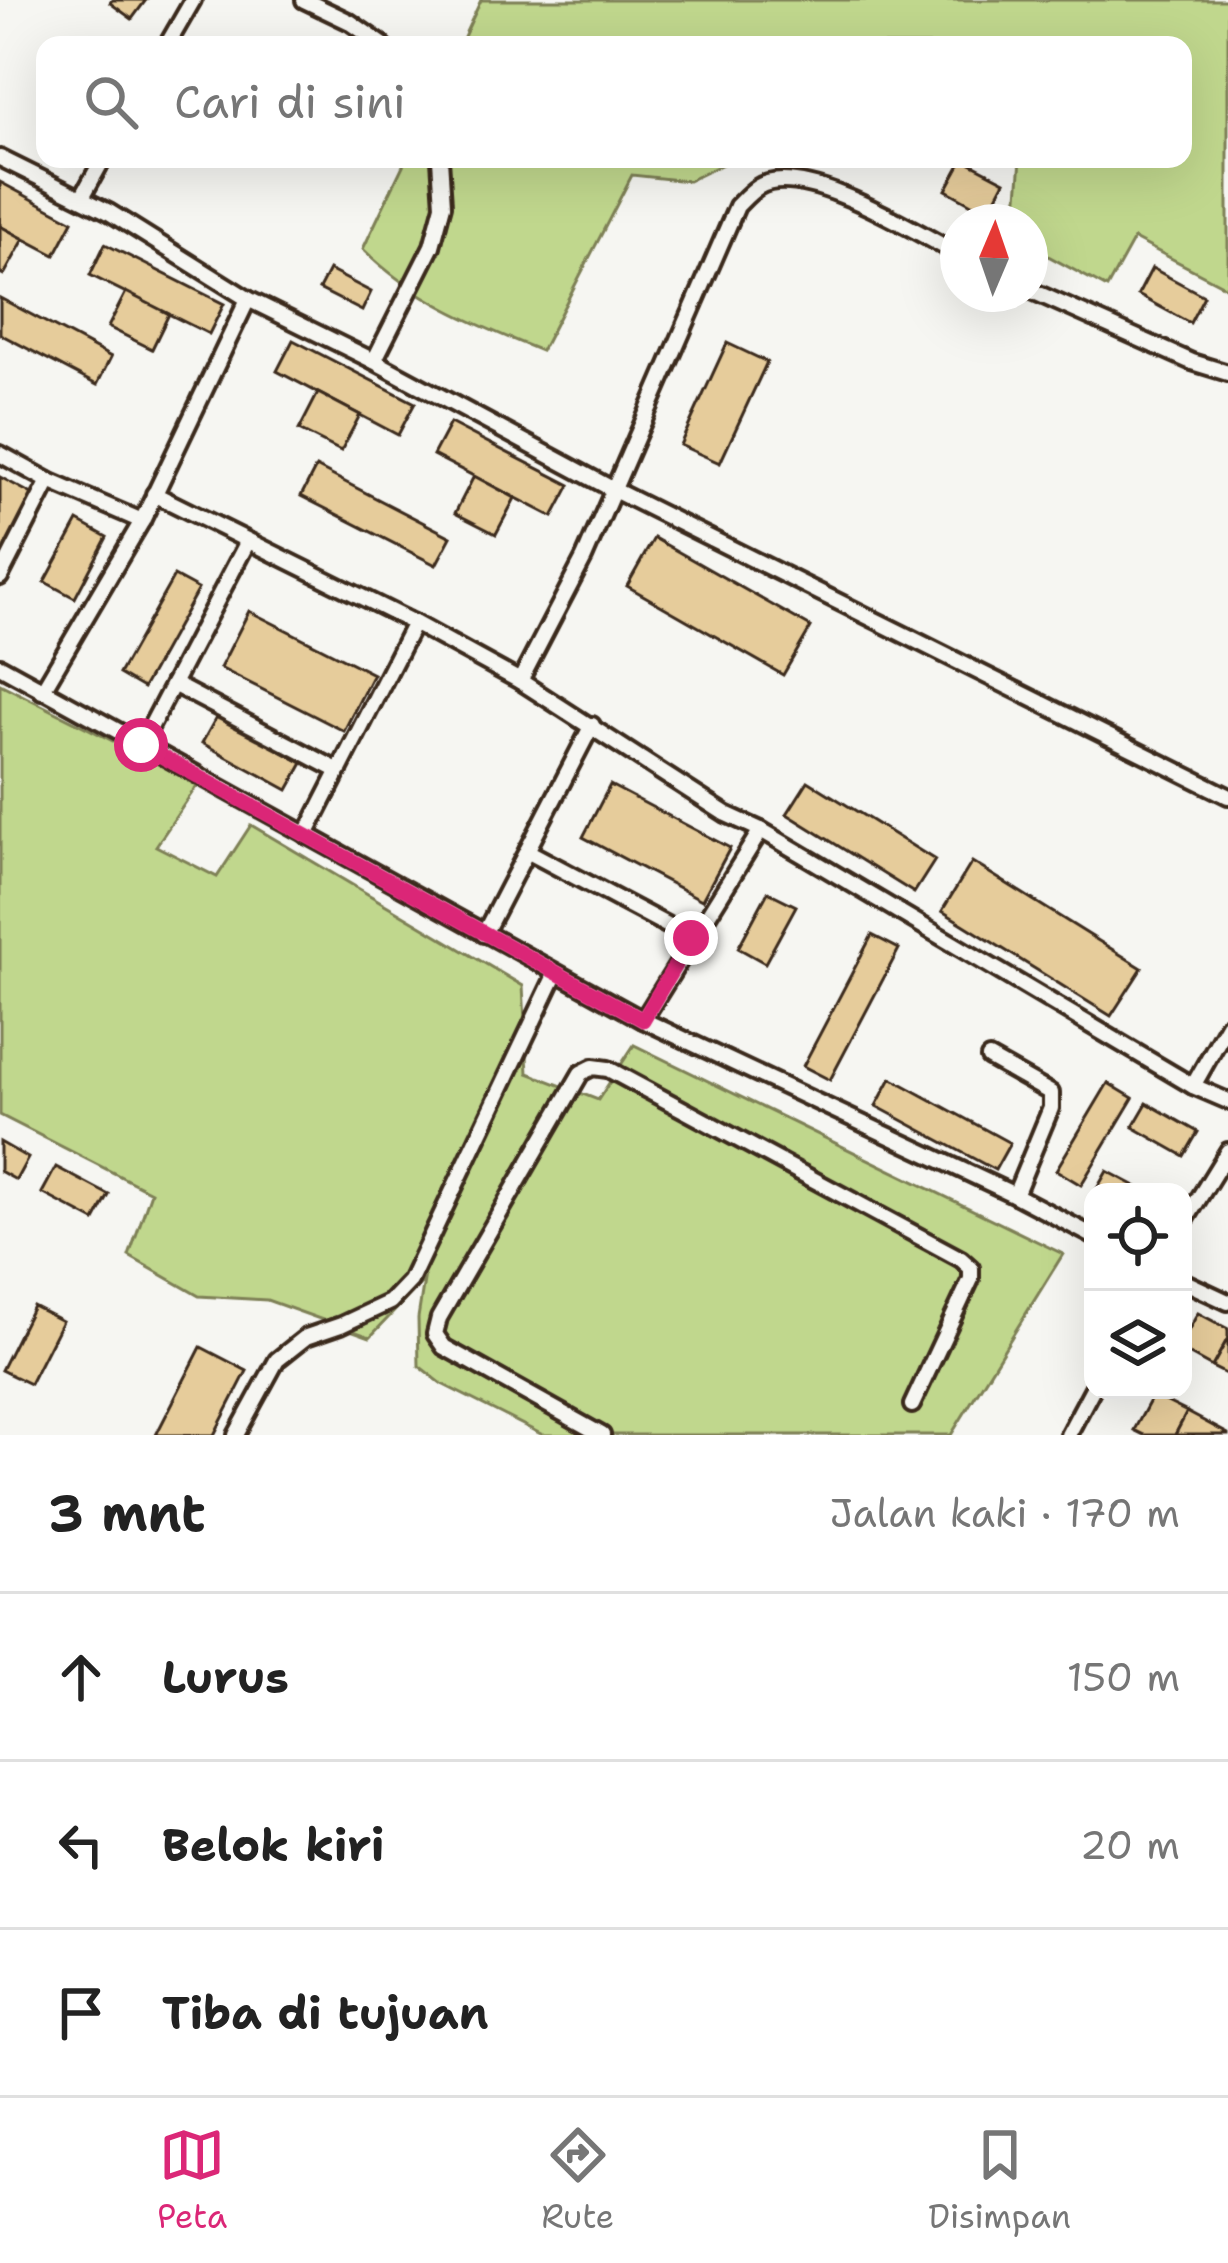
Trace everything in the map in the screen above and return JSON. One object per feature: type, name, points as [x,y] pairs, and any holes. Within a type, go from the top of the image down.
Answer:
[{"type":"lane","points":[[171,36],[193,0]]},
{"type":"lane","points":[[304,0],[370,36]]},
{"type":"lane","points":[[0,158],[82,197],[248,299],[614,490],[1228,796]]},
{"type":"lane","points":[[82,197],[98,168]]},
{"type":"lane","points":[[374,361],[432,246],[443,205],[441,168]]},
{"type":"lane","points":[[520,681],[584,558],[737,206],[760,184],[800,182],[841,194],[940,245]]},
{"type":"lane","points":[[1048,298],[1192,362],[1228,373]]},
{"type":"lane","points":[[42,691],[142,521],[248,299]]},
{"type":"lane","points":[[0,454],[142,521]]},
{"type":"lane","points":[[0,577],[49,481]]},
{"type":"lane","points":[[154,494],[520,681],[726,814],[761,830],[1193,1086],[1228,1101]]},
{"type":"lane","points":[[141,745],[248,541]]},
{"type":"lane","points":[[306,836],[414,623]]},
{"type":"lane","points":[[0,667],[643,1020],[1084,1231]]},
{"type":"lane","points":[[173,683],[339,771]]},
{"type":"lane","points":[[484,934],[592,725]]},
{"type":"lane","points":[[643,1020],[761,830]]},
{"type":"lane","points":[[526,851],[691,938]]},
{"type":"lane","points":[[236,1435],[277,1360],[306,1336],[390,1302],[410,1281],[556,974]]},
{"type":"lane","points":[[1193,1086],[1228,1024]]},
{"type":"lane","points":[[989,1058],[1051,1093],[1052,1108],[1015,1195]]},
{"type":"lane","points":[[602,1435],[444,1347],[435,1334],[439,1318],[581,1072],[592,1067],[608,1069],[970,1268],[971,1279],[912,1405]]},
{"type":"lane","points":[[1192,1209],[1228,1151]]},
{"type":"lane","points":[[1192,1285],[1228,1302]]},
{"type":"lane","points":[[1068,1435],[1087,1399]]},
{"type":"green space","points":[[481,0],[1228,0],[1228,288],[1134,239],[1107,288],[1048,256],[1048,204],[1017,204],[1020,168],[1192,168],[1192,36],[464,36]]},
{"type":"green space","points":[[402,168],[715,168],[688,181],[632,175],[541,351],[424,296],[363,249]]},
{"type":"green space","points":[[0,684],[198,784],[156,846],[217,877],[251,825],[523,986],[528,1073],[598,1100],[634,1045],[1063,1254],[951,1435],[543,1435],[442,1384],[419,1366],[418,1318],[424,1280],[370,1337],[267,1300],[199,1296],[129,1256],[151,1192],[0,1115]]},
{"type":"building","points":[[112,0],[146,0],[132,19]]},
{"type":"building","points":[[958,168],[980,168],[1005,181],[993,204],[972,204],[946,190]]},
{"type":"building","points":[[0,182],[73,221],[55,255],[0,226]]},
{"type":"building","points":[[0,226],[24,239],[4,275],[0,273]]},
{"type":"building","points":[[105,244],[224,304],[209,334],[90,275]]},
{"type":"building","points":[[1152,268],[1204,296],[1190,323],[1138,295]]},
{"type":"building","points":[[329,270],[371,292],[362,311],[319,289]]},
{"type":"building","points":[[126,292],[169,314],[152,349],[108,327]]},
{"type":"building","points":[[0,298],[111,357],[97,385],[0,334]]},
{"type":"building","points":[[293,340],[415,403],[398,435],[277,371]]},
{"type":"building","points":[[727,343],[767,362],[720,463],[680,445]]},
{"type":"building","points":[[318,393],[360,415],[341,451],[299,430]]},
{"type":"building","points":[[450,423],[570,485],[553,517],[433,455]]},
{"type":"building","points":[[316,467],[451,537],[436,565],[301,496]]},
{"type":"building","points":[[474,476],[515,498],[496,534],[455,513]]},
{"type":"building","points":[[0,477],[34,495],[3,553],[0,552]]},
{"type":"building","points":[[78,521],[107,537],[75,598],[45,582]]},
{"type":"building","points":[[654,538],[811,627],[783,675],[627,586]]},
{"type":"building","points":[[174,576],[198,589],[143,688],[119,674]]},
{"type":"building","points":[[249,611],[373,674],[344,731],[220,668]]},
{"type":"building","points":[[217,716],[303,763],[288,790],[202,743]]},
{"type":"building","points":[[808,781],[935,860],[914,893],[787,814]]},
{"type":"building","points":[[610,785],[730,848],[702,900],[583,837]]},
{"type":"building","points":[[972,862],[1142,968],[1111,1016],[942,911]]},
{"type":"building","points":[[768,892],[796,906],[765,963],[738,948]]},
{"type":"building","points":[[872,935],[899,949],[830,1080],[803,1066]]},
{"type":"building","points":[[891,1078],[1010,1143],[995,1170],[876,1106]]},
{"type":"building","points":[[1108,1083],[1133,1098],[1081,1185],[1056,1170]]},
{"type":"building","points":[[1147,1103],[1198,1132],[1184,1156],[1133,1127]]},
{"type":"building","points":[[0,1142],[28,1158],[16,1180],[0,1171]]},
{"type":"building","points":[[56,1167],[109,1195],[95,1221],[42,1193]]},
{"type":"building","points":[[1107,1171],[1130,1183],[1100,1183]]},
{"type":"building","points":[[33,1306],[62,1321],[30,1384],[1,1370]]},
{"type":"building","points":[[1198,1313],[1228,1329],[1212,1367],[1192,1356],[1192,1324]]},
{"type":"building","points":[[1228,1338],[1228,1375],[1212,1367]]},
{"type":"building","points":[[201,1347],[247,1371],[214,1435],[156,1435]]},
{"type":"building","points":[[1151,1399],[1187,1412],[1175,1435],[1144,1435],[1134,1430]]},
{"type":"building","points":[[1187,1412],[1228,1434],[1228,1435],[1175,1435]]},
{"type":"route","points":[[141,745],[643,1020],[691,938]]}]
